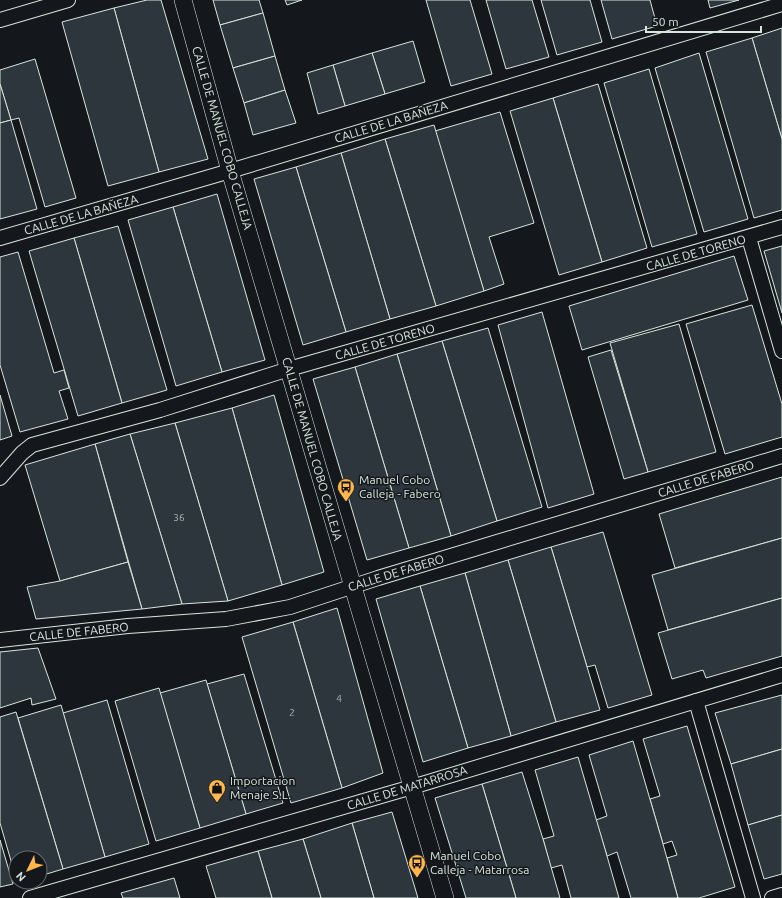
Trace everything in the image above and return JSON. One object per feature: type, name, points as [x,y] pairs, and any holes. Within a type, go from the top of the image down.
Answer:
[{"type":"street","points":[[0,20],[68,0]]},
{"type":"street","name":"CALLE DE MANUEL COBO CALLEJA","points":[[183,0],[230,172],[445,898]]},
{"type":"street","name":"CALLE DE LA BAÑEZA","points":[[0,238],[230,172],[782,4]]},
{"type":"street","name":"CALLE DE TORENO","points":[[0,478],[22,453],[32,445],[160,410],[289,369],[782,227]]},
{"type":"street","points":[[748,238],[782,350]]},
{"type":"street","name":"CALLE DE FABERO","points":[[0,640],[128,626],[226,619],[290,607],[352,586],[782,456]]},
{"type":"street","name":"CALLE DE MATARROSA","points":[[30,898],[412,787],[782,675]]},
{"type":"street","points":[[696,701],[753,898]]},
{"type":"street","points":[[772,898],[782,895]]},
{"type":"building","points":[[147,0],[161,0],[208,159],[159,172],[114,8]]},
{"type":"building","points":[[213,0],[259,0],[263,13],[220,25]]},
{"type":"building","points":[[285,0],[302,0],[287,5]]},
{"type":"building","points":[[426,0],[470,0],[492,74],[451,86]]},
{"type":"building","points":[[486,0],[532,0],[549,57],[506,69]]},
{"type":"building","points":[[541,0],[590,0],[602,42],[557,55]]},
{"type":"building","points":[[601,0],[650,0],[657,26],[612,39]]},
{"type":"building","points":[[708,0],[739,0],[710,8]]},
{"type":"building","points":[[114,8],[159,172],[108,186],[62,22]]},
{"type":"building","points":[[263,13],[275,56],[233,68],[220,25]]},
{"type":"building","points":[[782,28],[782,139],[752,38]]},
{"type":"building","points":[[752,38],[782,139],[782,210],[754,218],[706,52]]},
{"type":"building","points":[[413,41],[425,82],[385,94],[372,53]]},
{"type":"building","points":[[372,53],[385,94],[345,106],[333,65]]},
{"type":"building","points":[[699,53],[748,219],[704,232],[655,68]]},
{"type":"building","points":[[275,56],[285,90],[244,103],[233,68]]},
{"type":"building","points":[[35,59],[76,198],[45,207],[19,118],[11,120],[0,84],[0,70]]},
{"type":"building","points":[[333,65],[345,106],[318,114],[307,73]]},
{"type":"building","points":[[649,69],[697,234],[652,247],[604,83]]},
{"type":"building","points":[[0,84],[11,120],[0,123]]},
{"type":"building","points":[[598,84],[647,248],[602,262],[553,98]]},
{"type":"building","points":[[285,90],[296,123],[253,135],[244,103]]},
{"type":"building","points":[[553,98],[602,262],[559,275],[510,111]]},
{"type":"building","points":[[500,112],[534,223],[489,237],[504,284],[484,291],[435,131]]},
{"type":"building","points":[[11,120],[37,209],[0,219],[0,123]]},
{"type":"building","points":[[434,125],[484,291],[436,306],[385,139]]},
{"type":"building","points":[[385,139],[436,306],[390,319],[341,153]]},
{"type":"building","points":[[341,153],[390,319],[346,332],[296,167]]},
{"type":"building","points":[[296,167],[346,332],[303,345],[254,179]]},
{"type":"building","points":[[217,194],[265,360],[222,372],[173,207]]},
{"type":"building","points":[[173,207],[222,372],[176,386],[128,220]]},
{"type":"building","points":[[118,226],[167,390],[122,403],[74,238]]},
{"type":"building","points":[[74,238],[122,403],[78,416],[29,251]]},
{"type":"building","points":[[782,246],[782,313],[764,251]]},
{"type":"building","points":[[18,252],[54,373],[64,370],[69,388],[59,391],[68,419],[20,432],[0,365],[0,257]]},
{"type":"building","points":[[734,256],[748,300],[582,350],[569,306]]},
{"type":"building","points":[[752,305],[782,404],[782,437],[725,454],[686,324]]},
{"type":"building","points":[[542,312],[594,494],[548,508],[498,325]]},
{"type":"building","points":[[679,324],[716,452],[648,472],[610,343]]},
{"type":"building","points":[[488,328],[542,507],[497,521],[442,341]]},
{"type":"building","points":[[442,341],[497,521],[451,536],[397,354]]},
{"type":"building","points":[[611,350],[648,472],[624,479],[588,357]]},
{"type":"building","points":[[397,354],[451,536],[409,548],[355,367]]},
{"type":"building","points":[[355,367],[409,548],[367,560],[313,379]]},
{"type":"building","points":[[0,395],[12,436],[0,440]]},
{"type":"building","points":[[274,395],[324,572],[282,585],[232,408]]},
{"type":"building","points":[[232,408],[282,585],[228,601],[175,423]]},
{"type":"building","points":[[175,423],[228,601],[182,604],[130,434]]},
{"type":"building","points":[[130,434],[182,604],[142,609],[95,444]]},
{"type":"building","points":[[95,444],[128,562],[60,581],[25,465]]},
{"type":"building","points":[[782,477],[782,538],[675,568],[659,514]]},
{"type":"building","points":[[603,532],[652,695],[608,708],[595,665],[587,667],[551,547]]},
{"type":"building","points":[[782,538],[782,598],[668,630],[652,575]]},
{"type":"building","points":[[551,547],[600,710],[556,722],[508,560]]},
{"type":"building","points":[[508,560],[556,722],[511,736],[465,573]]},
{"type":"building","points":[[128,562],[142,609],[36,619],[27,587],[60,581]]},
{"type":"building","points":[[465,573],[511,736],[468,748],[420,586]]},
{"type":"building","points":[[420,586],[468,748],[423,762],[376,599]]},
{"type":"building","points":[[782,598],[782,656],[706,678],[703,670],[672,679],[658,633]]},
{"type":"building","points":[[337,608],[383,773],[342,788],[293,622]]},
{"type":"building","points":[[293,622],[342,788],[291,803],[242,637]]},
{"type":"building","points":[[38,648],[56,699],[32,705],[31,698],[0,708],[0,652]]},
{"type":"building","points":[[244,674],[283,803],[246,814],[207,684]]},
{"type":"building","points":[[206,680],[246,814],[200,828],[160,693]]},
{"type":"building","points":[[159,688],[200,828],[156,841],[115,701]]},
{"type":"building","points":[[782,695],[782,749],[731,764],[715,713]]},
{"type":"building","points":[[107,700],[149,844],[105,857],[63,713]]},
{"type":"building","points":[[61,705],[105,857],[63,869],[18,718]]},
{"type":"building","points":[[16,712],[63,869],[48,874],[48,850],[8,850],[0,823],[0,717]]},
{"type":"building","points":[[687,726],[735,887],[699,898],[678,898],[667,858],[677,855],[672,841],[663,844],[650,799],[660,796],[643,739]]},
{"type":"building","points":[[633,741],[678,898],[631,898],[617,852],[607,856],[596,820],[607,816],[589,755]]},
{"type":"building","points":[[782,749],[782,815],[748,825],[731,764]]},
{"type":"building","points":[[578,757],[619,898],[571,898],[562,865],[551,868],[543,839],[554,836],[535,770]]},
{"type":"building","points":[[522,772],[560,898],[516,898],[482,784]]},
{"type":"building","points":[[482,784],[516,898],[466,898],[435,798]]},
{"type":"building","points":[[392,812],[418,898],[374,898],[352,823]]},
{"type":"building","points":[[782,815],[782,874],[764,879],[748,825]]},
{"type":"building","points":[[352,823],[374,898],[321,898],[303,839]]},
{"type":"building","points":[[303,839],[321,898],[272,898],[258,851]]},
{"type":"building","points":[[0,840],[8,867],[8,885],[0,887]]},
{"type":"building","points":[[258,851],[272,898],[216,898],[206,866]]},
{"type":"building","points":[[174,878],[180,898],[123,898],[121,893]]},
{"type":"place","name":"Manuel Cobo Calleja - Fabero","points":[[346,502]]},
{"type":"place","name":"Importacion Menaje S.L.","points":[[217,803]]},
{"type":"place","name":"Manuel Cobo Calleja - Matarrosa","points":[[417,878]]}]
